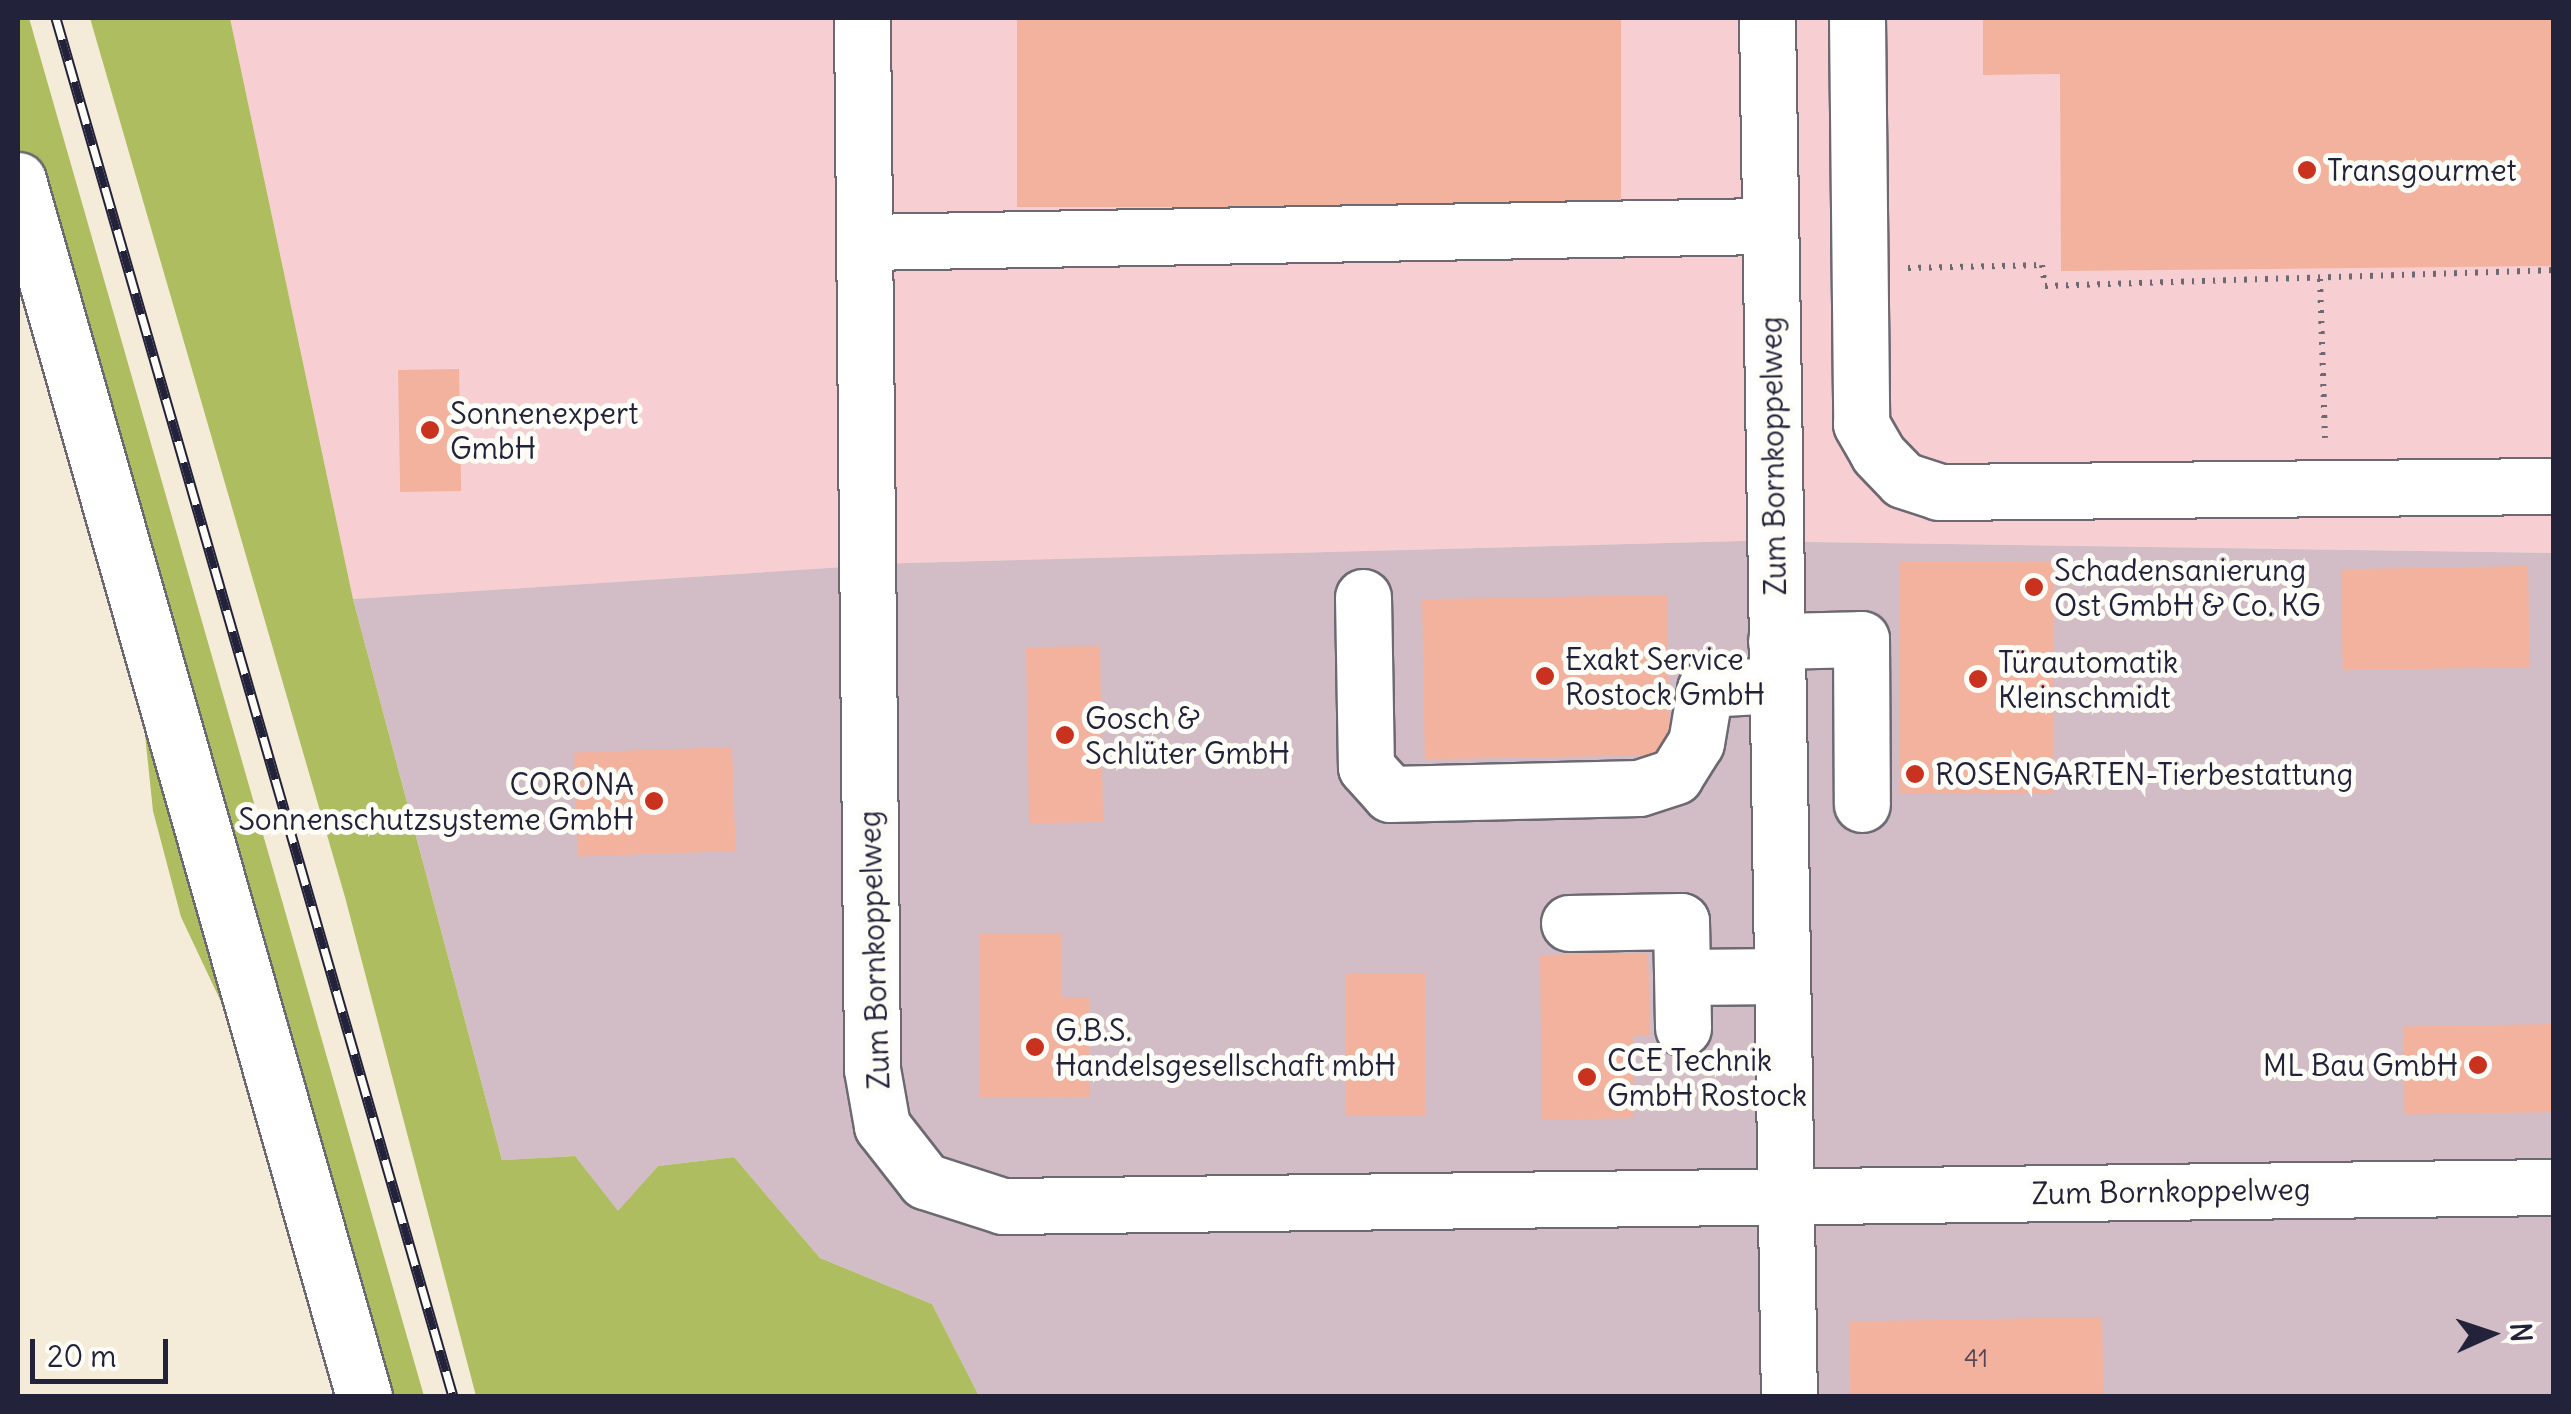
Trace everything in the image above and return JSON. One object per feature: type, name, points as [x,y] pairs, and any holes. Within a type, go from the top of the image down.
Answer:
[{"type":"street","name":"Zum Bornkoppelweg","points":[[862,18],[872,1069],[882,1126],[924,1181],[1003,1206],[2554,1188]]},
{"type":"street","name":"Zum Bornkoppelweg","points":[[1768,18],[1768,226],[1789,1396]]},
{"type":"street","points":[[1858,18],[1861,424],[1878,454],[1903,480],[1939,492],[2554,486]]},
{"type":"street","points":[[18,180],[364,1396]]},
{"type":"street","points":[[864,242],[1768,226]]},
{"type":"street","points":[[1363,598],[1366,767],[1390,794],[1639,788],[1675,776],[1696,743],[1705,689],[1861,639],[1862,804]]},
{"type":"street","points":[[1569,923],[1682,921],[1683,1003],[1782,976]]},
{"type":"path","points":[[1858,270],[2042,265],[2044,286],[2554,270]]},
{"type":"path","points":[[2320,279],[2326,489]]},
{"type":"shaded area","points":[[230,18],[2553,18],[2553,553],[1742,541],[905,563],[353,599]]},
{"type":"shaded area","points":[[1742,541],[2553,553],[2553,1396],[979,1396],[932,1304],[820,1258],[734,1157],[658,1166],[618,1212],[575,1156],[502,1160],[353,599],[905,563]]},
{"type":"green space","points":[[18,18],[29,18],[424,1396],[344,1396],[248,1059],[181,917],[153,811],[139,677],[18,253]]},
{"type":"green space","points":[[90,18],[230,18],[353,599],[502,1160],[575,1156],[618,1211],[658,1166],[734,1157],[820,1258],[932,1304],[979,1396],[476,1396],[345,897]]},
{"type":"building","points":[[1017,18],[1621,18],[1621,207],[1017,207]]},
{"type":"building","name":"Transgourmet","points":[[1983,18],[2554,18],[2554,266],[2061,271],[2060,74],[1983,75]]},
{"type":"building","name":"Sonnenexpert GmbH","points":[[459,369],[461,491],[400,492],[398,370]]},
{"type":"building","name":"Türautomatik Kleinschmidt","points":[[1900,562],[2054,562],[2054,794],[1900,794]]},
{"type":"building","points":[[2528,566],[2530,667],[2343,670],[2341,569]]},
{"type":"building","name":"Exakt Service Rostock GmbH","points":[[1667,595],[1670,755],[1425,759],[1422,599]]},
{"type":"building","name":"Gosch & Schlüter GmbH","points":[[1100,646],[1103,822],[1029,823],[1026,647]]},
{"type":"building","name":"CORONA Sonnenschutzsysteme GmbH","points":[[732,747],[736,851],[578,856],[574,753]]},
{"type":"building","name":"G.B.S. Handelsgesellschaft mbH","points":[[1062,933],[1062,998],[1089,998],[1090,1097],[980,1098],[979,934]]},
{"type":"building","name":"CCE Technik GmbH Rostock","points":[[1648,953],[1650,1035],[1633,1035],[1634,1118],[1542,1120],[1540,955]]},
{"type":"building","points":[[1346,974],[1425,974],[1425,1116],[1346,1116]]},
{"type":"building","name":"ML Bau GmbH","points":[[2552,1024],[2554,1112],[2405,1115],[2403,1027]]},
{"type":"building","points":[[2102,1317],[2103,1396],[1850,1396],[1849,1321]]},
{"type":"railway","points":[[56,18],[453,1396]]},
{"type":"place","name":"Transgourmet","points":[[2307,170]]},
{"type":"place","name":"Sonnenexpert GmbH","points":[[430,430]]},
{"type":"place","name":"Schadensanierung Ost GmbH & Co. KG","points":[[2034,587]]},
{"type":"place","name":"Exakt Service Rostock GmbH","points":[[1545,676]]},
{"type":"place","name":"Türautomatik Kleinschmidt","points":[[1978,679]]},
{"type":"place","name":"Gosch & Schlüter GmbH","points":[[1065,735]]},
{"type":"place","name":"ROSENGARTEN-Tierbestattung","points":[[1915,774]]},
{"type":"place","name":"CORONA Sonnenschutzsysteme GmbH","points":[[654,801]]},
{"type":"place","name":"G.B.S. Handelsgesellschaft mbH","points":[[1035,1047]]},
{"type":"place","name":"ML Bau GmbH","points":[[2478,1065]]},
{"type":"place","name":"CCE Technik GmbH Rostock","points":[[1587,1077]]}]
